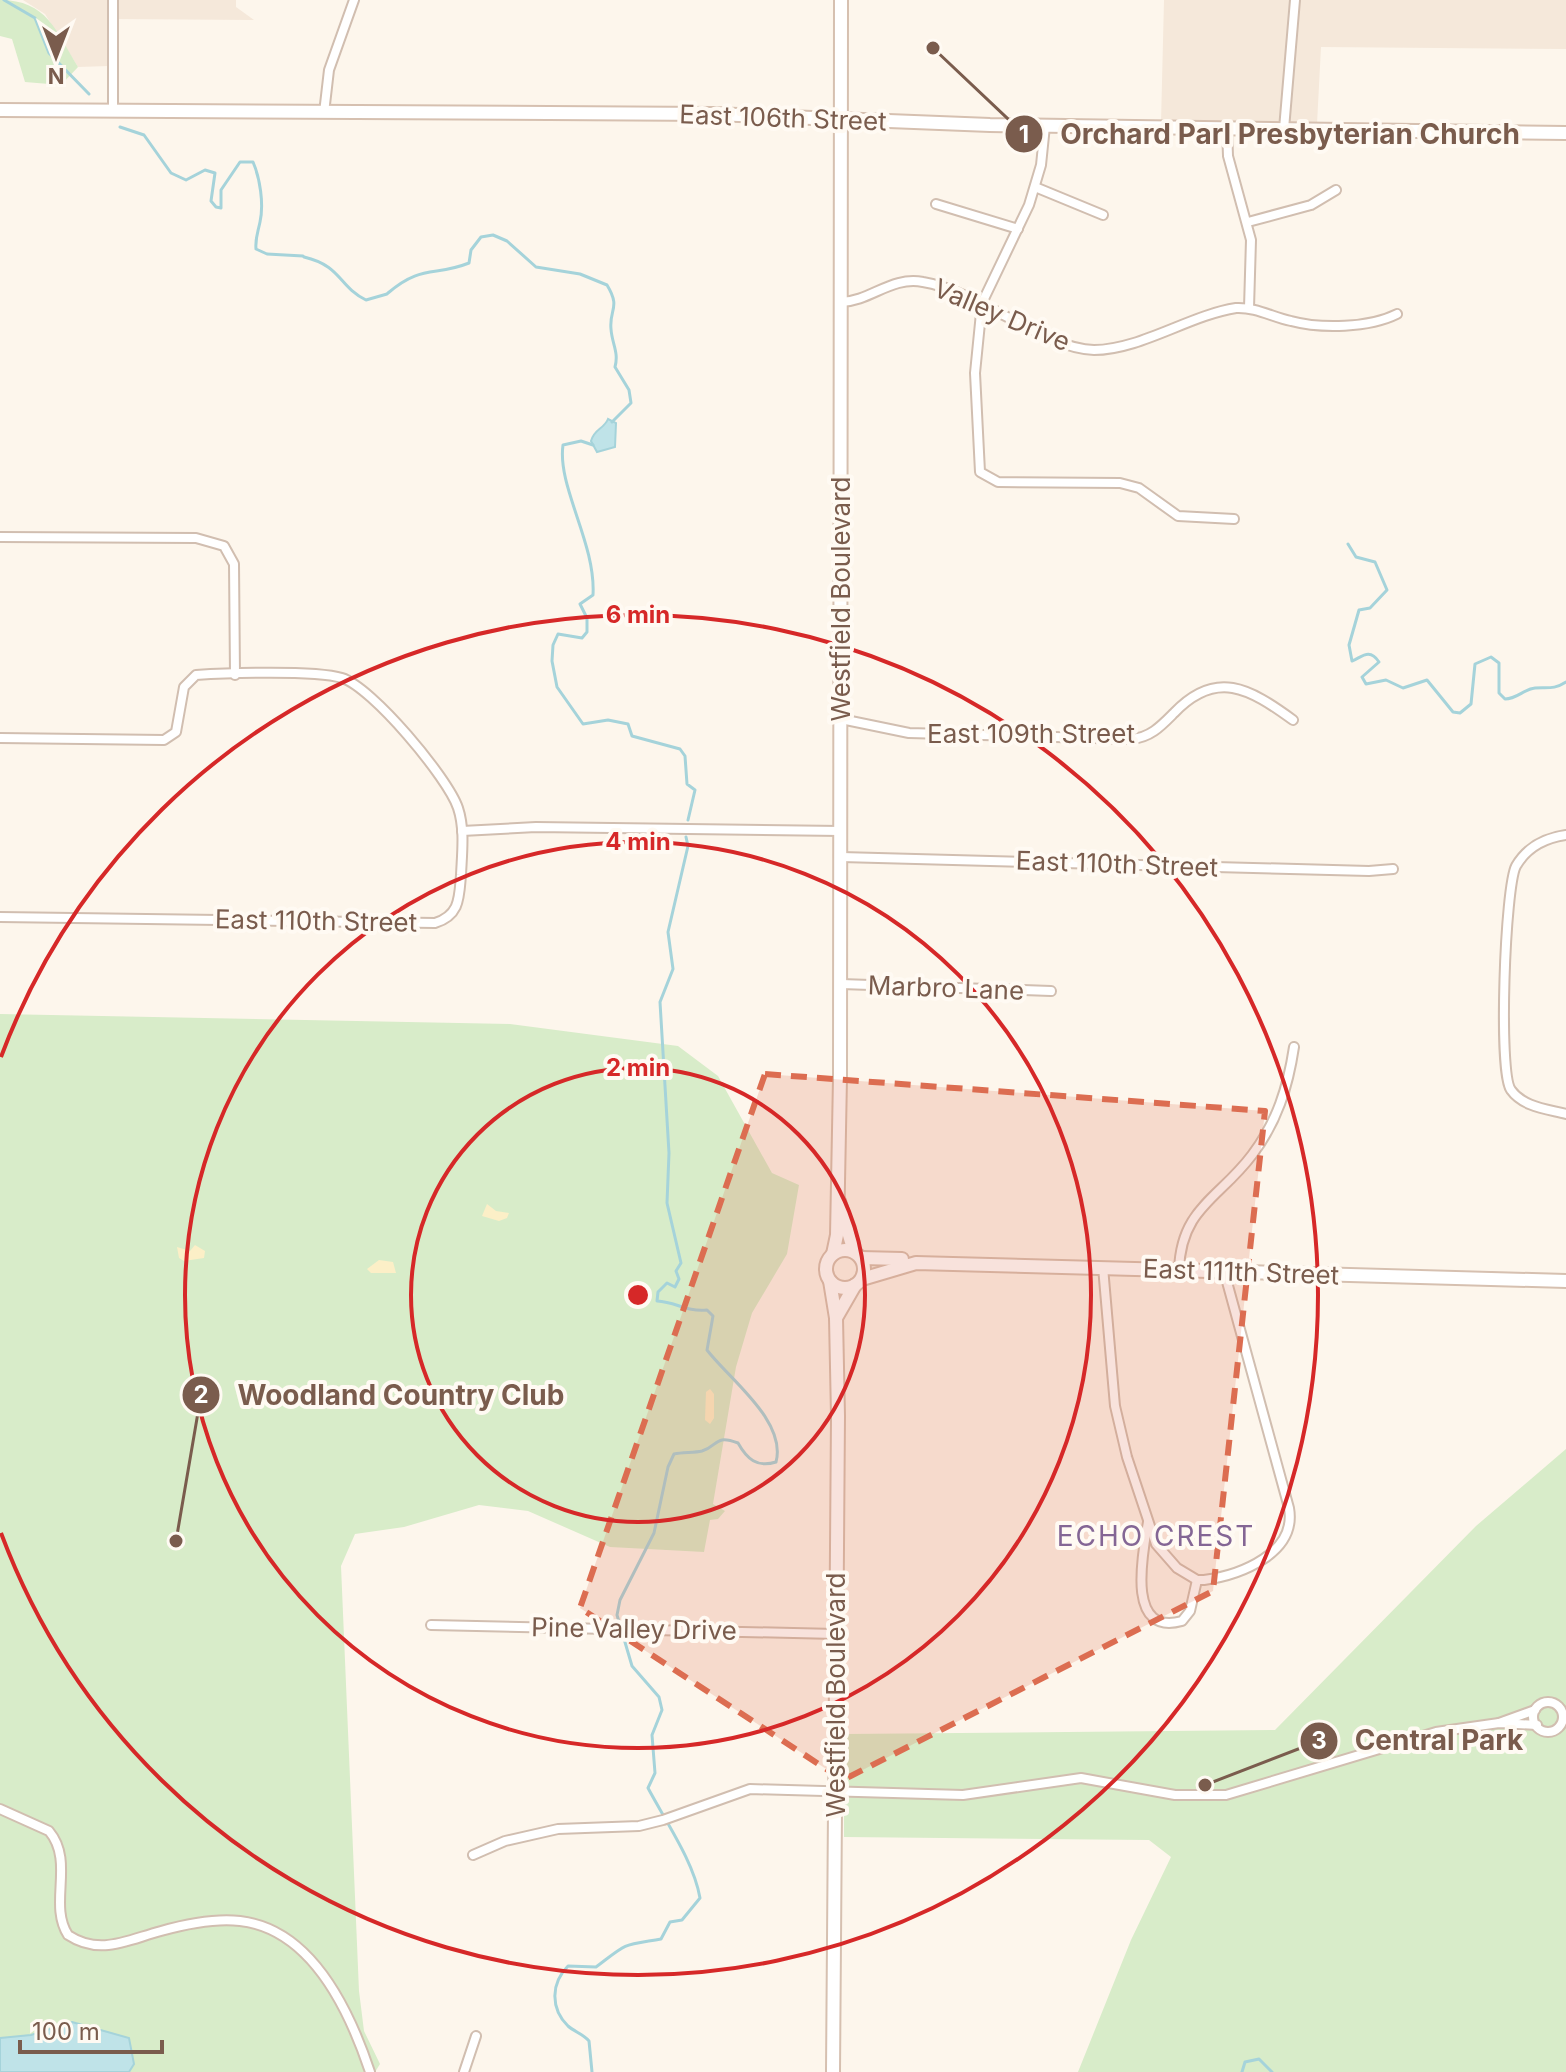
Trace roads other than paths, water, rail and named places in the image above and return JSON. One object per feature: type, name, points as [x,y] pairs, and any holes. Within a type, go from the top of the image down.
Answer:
[{"type":"main road","name":"Westfield Boulevard","points":[[833,1254],[838,1198],[841,984],[841,0]]},
{"type":"main road","name":"East 106th Street","points":[[0,110],[713,114],[1045,126],[1566,133]]},
{"type":"main road","name":"Westfield Boulevard","points":[[838,1198],[858,1255]]},
{"type":"main road","points":[[845,1249],[858,1255],[865,1270],[859,1282],[842,1288],[830,1281],[826,1267],[833,1254],[845,1249]]},
{"type":"main road","name":"East 111th Street","points":[[858,1255],[908,1259],[916,1263]]},
{"type":"main road","name":"East 111th Street","points":[[859,1282],[916,1263],[1566,1281]]},
{"type":"main road","name":"Westfield Boulevard","points":[[830,1281],[836,1318],[833,2072]]},
{"type":"main road","name":"Westfield Boulevard","points":[[836,1318],[859,1282]]},
{"type":"street","points":[[113,0],[113,110]]},
{"type":"street","points":[[324,113],[329,70],[354,0]]},
{"type":"street","points":[[1284,129],[1295,0]]},
{"type":"street","points":[[1045,126],[1035,187],[1018,229],[985,290],[982,303],[975,382],[977,465],[984,477],[998,482],[1120,483],[1139,488],[1178,516],[1234,519]]},
{"type":"street","points":[[1227,129],[1228,156],[1248,222],[1252,248],[1249,308]]},
{"type":"street","points":[[1035,187],[1103,215]]},
{"type":"street","points":[[1248,222],[1311,205],[1336,190]]},
{"type":"street","points":[[936,204],[1018,229]]},
{"type":"street","name":"Valley Drive","points":[[841,302],[856,301],[906,280],[953,289],[1059,341],[1095,350],[1227,309],[1249,308],[1305,324],[1364,324],[1397,314]]},
{"type":"street","points":[[0,537],[196,538],[224,546],[234,564],[235,675]]},
{"type":"street","points":[[0,738],[164,740],[173,737],[180,725],[184,687],[196,675],[327,676],[343,678],[359,687],[437,769],[458,807],[462,831],[551,827],[841,831]]},
{"type":"street","name":"East 109th Street","points":[[841,719],[909,733],[1132,739],[1157,729],[1193,694],[1211,687],[1248,694],[1293,720]]},
{"type":"street","name":"East 110th Street","points":[[0,917],[435,923],[447,920],[459,902],[462,831]]},
{"type":"street","points":[[1566,835],[1530,849],[1512,875],[1504,1059],[1511,1091],[1528,1104],[1566,1114]]},
{"type":"street","name":"East 110th Street","points":[[841,857],[1322,870],[1393,869]]},
{"type":"street","name":"Marbro Lane","points":[[841,984],[1051,991]]},
{"type":"street","points":[[1179,1270],[1181,1241],[1188,1225],[1247,1162],[1274,1120],[1286,1091],[1294,1047]]},
{"type":"street","points":[[1103,1267],[1118,1423],[1148,1521],[1163,1553],[1177,1568],[1197,1580],[1212,1579],[1259,1561],[1282,1544],[1290,1524],[1289,1508],[1224,1271]]},
{"type":"street","points":[[1148,1521],[1141,1588],[1150,1615],[1160,1622],[1182,1621],[1190,1611],[1197,1580]]},
{"type":"street","name":"Pine Valley Drive","points":[[431,1625],[836,1634]]},
{"type":"street","points":[[473,1855],[505,1841],[558,1829],[639,1826],[750,1789],[976,1794],[1081,1778],[1175,1795],[1226,1795],[1414,1737],[1499,1723],[1544,1703],[1554,1703],[1564,1716],[1553,1730]]},
{"type":"street","points":[[1536,1709],[1537,1725]]},
{"type":"street","points":[[1499,1723],[1537,1725],[1544,1730],[1566,1731]]},
{"type":"street","points":[[0,1809],[49,1831],[54,1837],[61,1850],[62,1920],[68,1935],[100,1947],[218,1920],[258,1926],[296,1948],[329,1980],[344,2006],[370,2072]]},
{"type":"street","points":[[464,2072],[476,2036]]},
{"type":"water","points":[[608,419],[616,423],[615,447],[597,452],[591,441]]},
{"type":"water","points":[[72,2022],[129,2038],[134,2064],[129,2072],[0,2072],[0,2038],[31,2035]]},
{"type":"waterway","points":[[4,0],[35,18],[49,53],[89,94]]},
{"type":"waterway","points":[[120,127],[144,135],[171,173],[186,180],[205,170],[215,173],[211,201],[216,207],[221,208],[221,190],[240,162],[253,162],[261,199],[256,249],[267,254],[303,256]]},
{"type":"waterway","points":[[388,293],[419,274],[469,263],[471,250],[481,237],[493,235],[507,241],[536,267],[580,274],[607,285],[614,304],[611,322],[615,367],[629,390],[631,403],[612,422]]},
{"type":"waterway","points":[[304,257],[326,266],[366,300],[387,294]]},
{"type":"waterway","points":[[593,445],[581,441],[563,445],[566,479],[589,556],[593,595],[580,604],[587,618],[587,632],[582,638],[558,634],[553,645],[552,661],[557,687],[583,724],[608,720],[628,724],[632,736],[680,749],[685,756],[687,784],[695,790],[688,820]]},
{"type":"waterway","points":[[1348,544],[1356,557],[1375,562],[1387,590],[1370,608],[1359,610],[1349,645],[1352,661],[1368,654],[1379,662],[1362,677],[1366,684],[1386,680],[1403,688],[1427,680],[1453,712],[1460,713],[1471,704],[1475,664],[1491,657],[1499,663],[1499,693],[1505,699],[1531,689],[1554,687],[1566,682]]},
{"type":"waterway","points":[[592,2072],[589,2041],[568,2026],[558,2011],[555,1996],[562,1973],[568,1966],[596,1967],[626,1946],[661,1939],[670,1922],[682,1920],[700,1898],[686,1856],[648,1788],[655,1773],[652,1735],[662,1710],[659,1697],[632,1666],[617,1615],[620,1600],[654,1533],[668,1467],[674,1454],[702,1451],[725,1440],[738,1443],[745,1454],[758,1463],[776,1462],[777,1447],[765,1416],[707,1350],[713,1316],[707,1310],[693,1310],[657,1301],[658,1292],[667,1283],[675,1287],[679,1279],[676,1271],[681,1263],[667,1203],[669,1153],[660,1002],[673,969],[668,932],[688,846],[686,837]]},
{"type":"waterway","points":[[1242,2072],[1245,2062],[1259,2059],[1272,2072]]},
{"type":"place","name":"Orchard Parl Presbyterian Church","points":[[933,48]]},
{"type":"place","name":"Woodland Country Club","points":[[176,1541]]},
{"type":"place","name":"Central Park","points":[[1205,1785]]},
{"type":"district","name":"ECHO CREST","points":[[1156,1536]]}]
